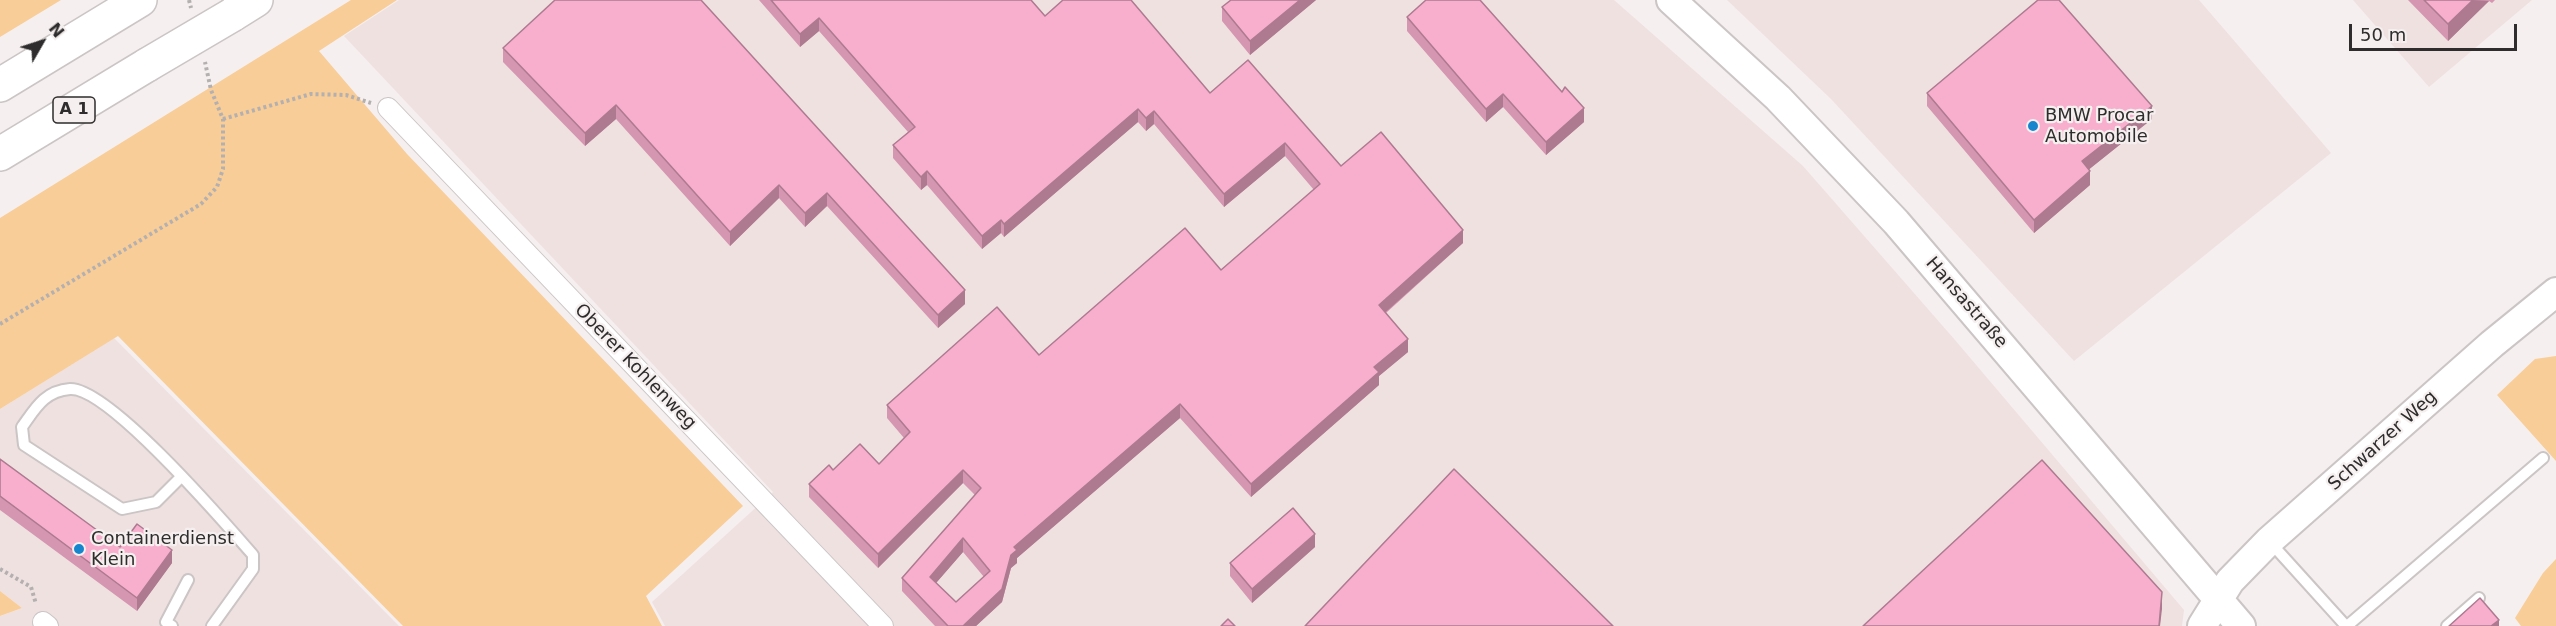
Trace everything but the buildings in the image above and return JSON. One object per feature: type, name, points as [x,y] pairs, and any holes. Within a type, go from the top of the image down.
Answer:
[{"type":"highway","points":[[0,84],[140,0]]},
{"type":"highway","name":"A 1","points":[[0,154],[244,7]]},
{"type":"main road","name":"Hansastraße","points":[[1671,0],[1778,98],[1896,222],[2241,626]]},
{"type":"main road","name":"Schwarzer Weg","points":[[2202,626],[2230,581],[2270,541],[2492,344],[2556,292]]},
{"type":"street","name":"Oberer Kohlenweg","points":[[387,108],[883,626]]},
{"type":"lane","points":[[181,477],[156,502],[122,509],[24,445],[21,427],[44,398],[70,389],[87,392],[132,426],[181,477],[254,555],[253,569],[212,626]]},
{"type":"lane","points":[[2270,541],[2347,626],[2543,458]]},
{"type":"lane","points":[[172,626],[166,622],[188,580]]},
{"type":"lane","points":[[2447,626],[2479,598]]},
{"type":"path","points":[[0,324],[201,204],[217,187],[223,168],[223,119],[311,94],[346,95],[387,108]]},
{"type":"path","points":[[0,569],[31,587],[45,624]]},
{"type":"shaded area","points":[[0,0],[61,0],[0,37]]},
{"type":"shaded area","points":[[351,0],[397,0],[319,51],[407,154],[743,506],[646,596],[662,626],[403,626],[118,336],[0,409],[0,218]]},
{"type":"shaded area","points":[[399,0],[1614,0],[1803,166],[1955,340],[2184,610],[2182,626],[665,626],[652,602],[773,492],[344,36]]},
{"type":"shaded area","points":[[1727,0],[2199,0],[2331,153],[2074,361],[1831,99]]},
{"type":"shaded area","points":[[2353,0],[2532,0],[2429,87]]},
{"type":"shaded area","points":[[114,338],[399,626],[0,626],[0,616],[22,608],[0,591],[0,409]]},
{"type":"shaded area","points":[[2556,356],[2556,461],[2497,395],[2535,359]]},
{"type":"shaded area","points":[[2556,559],[2556,626],[2521,626],[2515,618],[2543,573]]},
{"type":"shaded area","points":[[0,591],[22,608],[0,616]]},
{"type":"place","name":"BMW Procar Automobile","points":[[2033,126]]},
{"type":"place","name":"Containerdienst Klein","points":[[79,549]]}]
